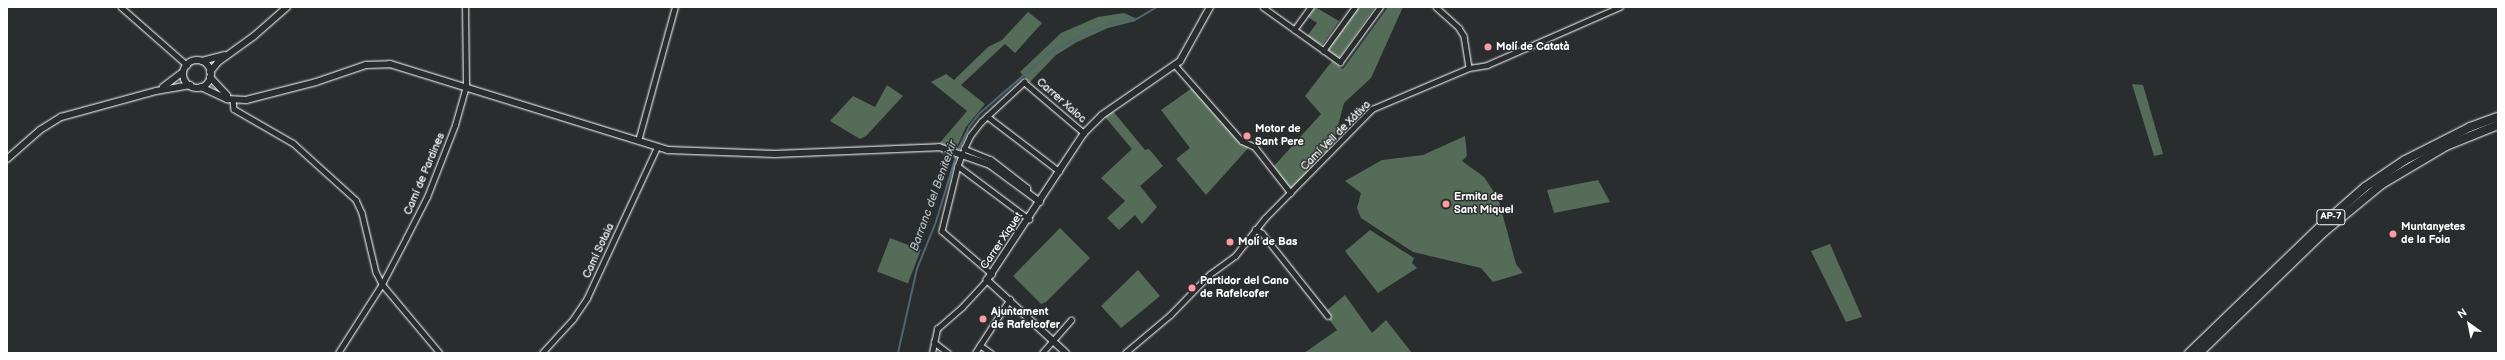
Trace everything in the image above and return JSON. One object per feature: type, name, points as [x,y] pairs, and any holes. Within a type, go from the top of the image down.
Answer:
[{"type":"highway","points":[[2470,127],[2498,110]]},
{"type":"highway","name":"AP-7","points":[[2189,353],[2356,195],[2405,160],[2470,127],[2498,116]]},
{"type":"highway","name":"AP-7","points":[[2199,353],[2356,204],[2382,184],[2430,154],[2498,125]]},
{"type":"highway","points":[[2430,154],[2498,130]]},
{"type":"street","points":[[121,7],[186,65]]},
{"type":"street","points":[[201,87],[218,62],[261,31],[287,7]]},
{"type":"street","name":"Camí de Pardines","points":[[338,353],[382,284],[427,196],[455,125],[466,86],[465,7]]},
{"type":"street","points":[[638,141],[675,7]]},
{"type":"street","name":"Carrer Xiquet","points":[[932,353],[937,329],[962,307],[992,274],[1084,133],[1102,115],[1175,65],[1191,44],[1210,7]]},
{"type":"street","points":[[1294,30],[1311,7]]},
{"type":"street","points":[[1322,51],[1354,7]]},
{"type":"street","points":[[1264,8],[1337,62],[1342,61],[1380,7]]},
{"type":"street","points":[[1436,7],[1459,28],[1464,36],[1469,68]]},
{"type":"street","name":"Camí Vell de Xàtiva","points":[[1125,353],[1170,315],[1204,278],[1235,256],[1255,229],[1372,109],[1469,68],[1487,65],[1620,7]]},
{"type":"street","points":[[156,90],[183,72],[186,65],[194,61],[201,61],[232,51]]},
{"type":"street","points":[[201,61],[207,65],[217,88],[233,100],[234,109],[293,143],[356,200],[362,213],[382,284],[440,353]]},
{"type":"street","points":[[7,159],[55,120],[156,90],[190,85],[201,87],[233,100],[253,98],[379,64],[411,69],[657,147],[677,151],[775,154],[923,146],[962,152],[990,165],[1040,202]]},
{"type":"street","points":[[1175,65],[1242,141],[1255,147],[1291,193]]},
{"type":"street","points":[[183,72],[185,80],[190,85]]},
{"type":"street","name":"Carrer Xaloc","points":[[987,116],[1022,82],[1026,82],[1084,133]]},
{"type":"street","points":[[992,274],[944,234],[942,229],[962,152],[975,128],[987,116],[1059,171]]},
{"type":"street","name":"Camí Sotaia","points":[[542,353],[573,319],[587,298],[657,147]]},
{"type":"street","points":[[958,166],[1029,219]]},
{"type":"street","points":[[1255,229],[1262,233],[1328,316]]},
{"type":"street","points":[[987,280],[1010,299],[1066,353]]},
{"type":"street","points":[[975,353],[1010,299]]},
{"type":"street","points":[[1042,353],[1071,320]]},
{"type":"street","points":[[934,342],[948,353]]},
{"type":"street","points":[[980,345],[991,353]]},
{"type":"green space","points":[[1315,7],[1339,21],[1323,44],[1319,45],[1307,36],[1317,23],[1308,17]]},
{"type":"green space","points":[[1358,7],[1375,7],[1340,57],[1336,57],[1328,49]]},
{"type":"green space","points":[[1388,7],[1403,7],[1371,78],[1344,103],[1334,141],[1337,144],[1292,188],[1286,184],[1274,166],[1321,114],[1305,96],[1332,61],[1343,69]]},
{"type":"green space","points":[[1028,12],[1042,23],[1015,53],[1005,44],[961,85],[985,104],[966,127],[956,149],[938,145],[967,111],[931,82],[946,74],[954,80],[988,47],[1002,40]]},
{"type":"green space","points":[[1124,13],[1135,18],[1136,21],[1108,28],[1077,42],[1056,55],[1030,82],[1020,72],[1061,33],[1098,17]]},
{"type":"green space","points":[[2132,84],[2143,85],[2163,154],[2154,156]]},
{"type":"green space","points":[[887,85],[903,96],[866,136],[860,139],[830,121],[853,96],[875,107]]},
{"type":"green space","points":[[1192,88],[1219,120],[1250,146],[1206,195],[1176,159],[1190,148],[1161,110]]},
{"type":"green space","points":[[1113,111],[1145,150],[1149,149],[1163,166],[1140,186],[1157,207],[1142,224],[1135,215],[1119,230],[1107,218],[1125,201],[1101,178],[1132,149],[1105,117]]},
{"type":"green space","points":[[1465,136],[1467,156],[1462,161],[1484,177],[1498,198],[1516,264],[1523,273],[1493,282],[1481,268],[1413,252],[1361,218],[1357,208],[1361,193],[1345,181],[1382,160],[1423,155]]},
{"type":"green space","points":[[1598,180],[1610,202],[1554,213],[1547,190]]},
{"type":"green space","points":[[1060,228],[1090,258],[1046,302],[1041,304],[1013,276]]},
{"type":"green space","points":[[1370,230],[1414,258],[1412,263],[1417,268],[1378,293],[1345,251]]},
{"type":"green space","points":[[890,238],[921,250],[908,283],[877,272]]},
{"type":"green space","points":[[1830,244],[1862,317],[1846,322],[1811,251]]},
{"type":"green space","points":[[1138,270],[1160,296],[1121,328],[1101,306]]},
{"type":"green space","points":[[1345,295],[1372,333],[1386,320],[1412,353],[1304,353],[1337,330],[1324,313]]},
{"type":"waterway","name":"Barranc del Beniteixir","points":[[957,152],[969,127],[979,114],[1047,55],[1089,31],[1115,22],[1137,19],[1157,7]]},
{"type":"waterway","name":"Barranc del Beniteixir","points":[[898,353],[917,269],[936,222],[956,156]]},
{"type":"place","name":"Molí de Catatà","points":[[1488,47]]},
{"type":"place","name":"Motor de Sant Pere","points":[[1247,136]]},
{"type":"place","name":"Ermita de Sant Miquel","points":[[1446,204]]},
{"type":"place","name":"Muntanyetes de la Foia","points":[[2393,234]]},
{"type":"place","name":"Molí de Bas","points":[[1230,242]]},
{"type":"place","name":"Partidor del Cano de Rafelcofer","points":[[1192,288]]},
{"type":"place","name":"Ajuntament de Rafelcofer","points":[[983,319]]}]
